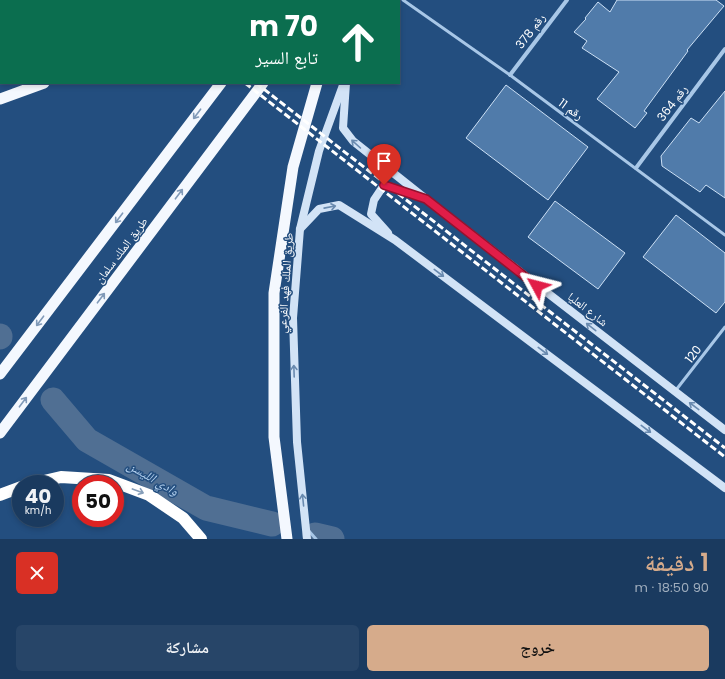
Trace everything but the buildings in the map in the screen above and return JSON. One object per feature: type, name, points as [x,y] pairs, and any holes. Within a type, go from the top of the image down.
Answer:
[{"type":"highway","points":[[0,98],[41,84]]},
{"type":"highway","name":"طريق الملك سلمان","points":[[0,374],[220,84]]},
{"type":"highway","name":"طريق الملك سلمان","points":[[0,434],[262,84]]},
{"type":"highway","points":[[287,539],[274,437],[274,293],[293,167],[317,84]]},
{"type":"highway","points":[[64,477],[109,480],[149,495],[183,518],[201,539]]},
{"type":"highway","points":[[0,495],[12,490]]},
{"type":"main road","name":"شارع العليا","points":[[345,84],[343,128],[353,141],[725,430]]},
{"type":"main road","name":"طريق الملك فهد الفرعي","points":[[307,539],[297,442],[293,318],[300,229],[319,151],[345,84]]},
{"type":"main road","points":[[395,240],[371,214],[374,200],[384,185],[426,199]]},
{"type":"main road","points":[[300,229],[319,209],[339,205],[395,240],[725,488]]},
{"type":"street","name":"رقم 378","points":[[510,75],[567,0]]},
{"type":"street","name":"رقم 364","points":[[636,168],[725,49]]},
{"type":"lane","name":"رقم 11","points":[[403,0],[510,75],[725,235]]},
{"type":"lane","name":"120","points":[[675,392],[725,327]]},
{"type":"lane","points":[[305,527],[316,539]]},
{"type":"waterway","name":"وادي الليسن","points":[[53,400],[87,440],[206,508],[272,524]]},
{"type":"waterway","name":"وادي الليسن","points":[[315,535],[332,539]]},
{"type":"railway","points":[[246,84],[725,457]]},
{"type":"railway","points":[[257,84],[725,448]]},
{"type":"route","points":[[384,185],[426,199],[537,286]]}]
